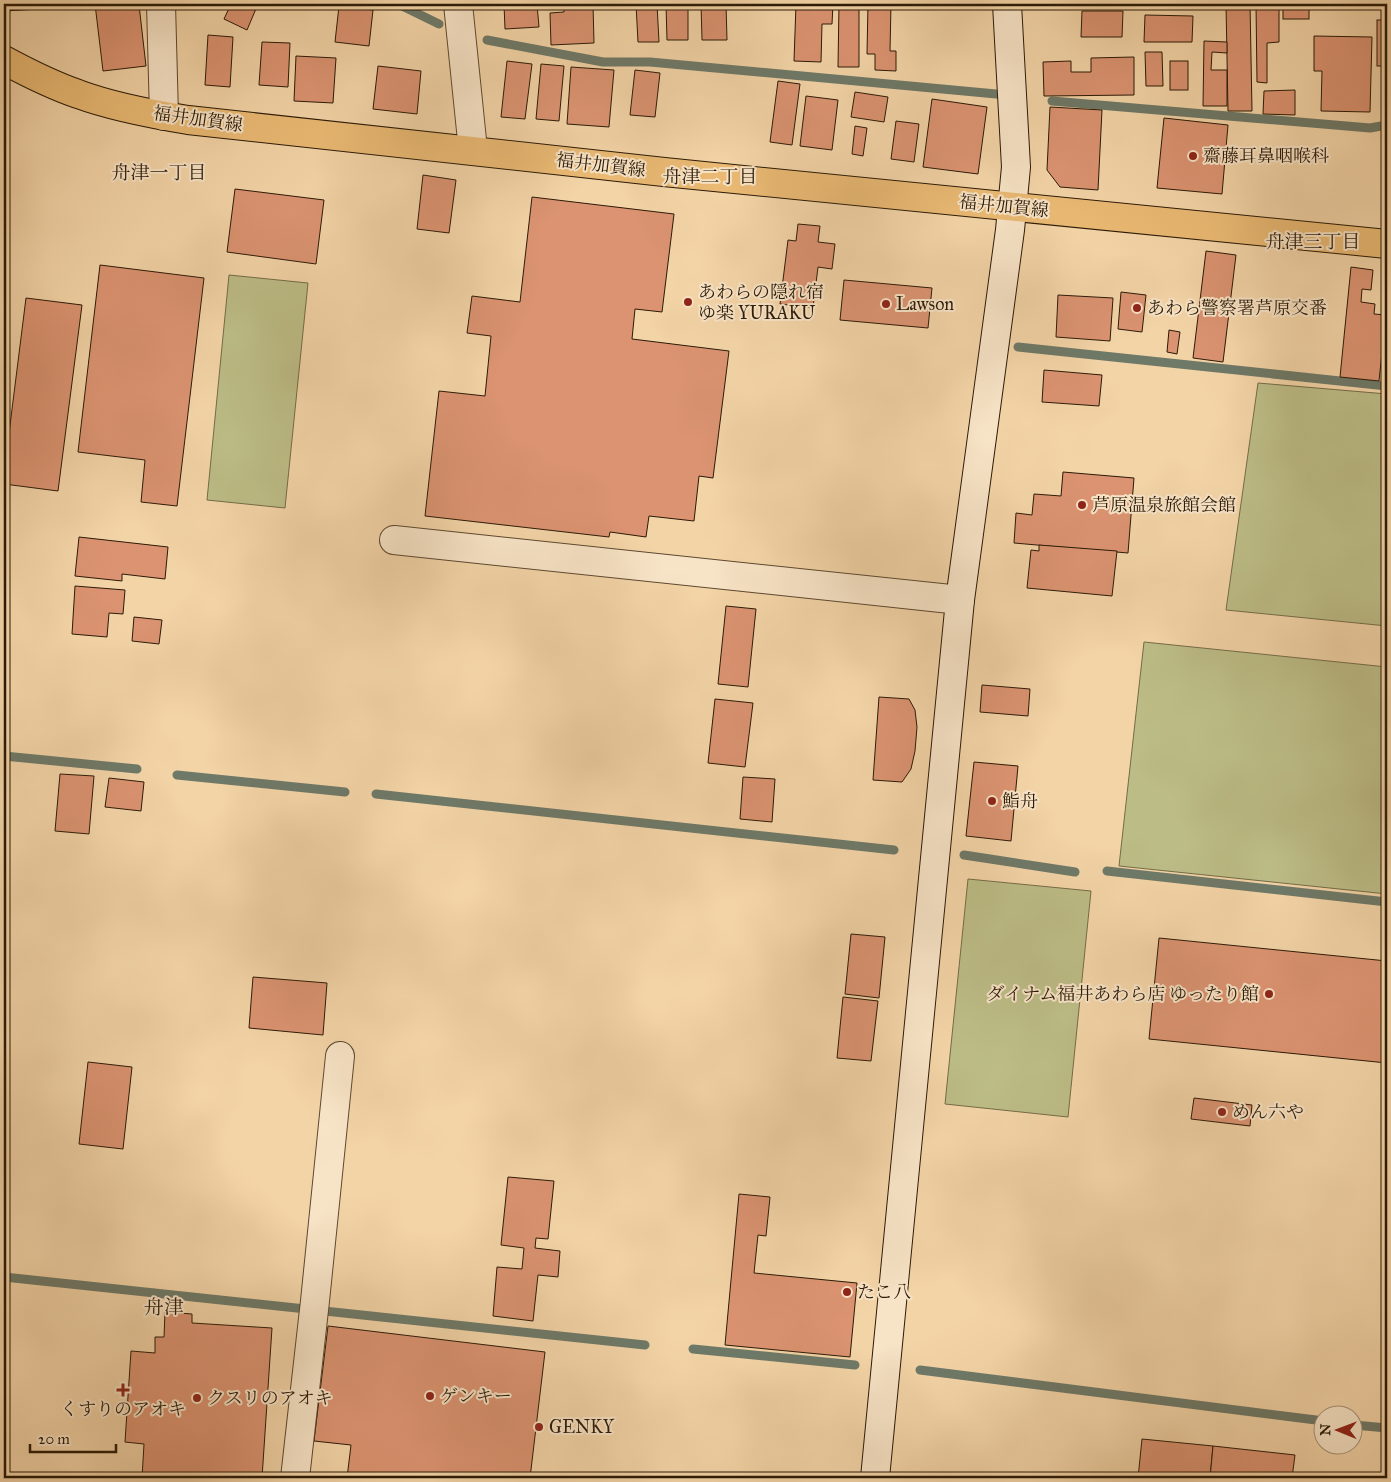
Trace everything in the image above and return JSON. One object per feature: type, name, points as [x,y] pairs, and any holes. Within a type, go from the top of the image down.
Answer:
[{"type":"main road","name":"福井加賀線","points":[[4,60],[39,78],[78,94],[164,116],[654,171],[1387,244]]},
{"type":"street","points":[[160,4],[164,116]]},
{"type":"street","points":[[458,4],[473,150]]},
{"type":"street","points":[[875,1478],[960,600],[1016,167],[1007,4]]},
{"type":"street","points":[[394,540],[960,600]]},
{"type":"street","points":[[294,1478],[314,1310],[340,1056]]},
{"type":"green space","points":[[229,275],[308,283],[285,508],[207,500]]},
{"type":"green space","points":[[1258,383],[1387,394],[1387,626],[1226,610]]},
{"type":"green space","points":[[1144,642],[1387,667],[1387,894],[1119,866]]},
{"type":"green space","points":[[968,879],[1091,891],[1068,1117],[945,1104]]},
{"type":"building","points":[[4,4],[39,4],[39,9],[4,11]]},
{"type":"building","points":[[95,4],[152,4],[139,5],[146,66],[103,71]]},
{"type":"building","points":[[186,4],[217,4],[217,6],[186,8]]},
{"type":"building","points":[[231,4],[258,4],[247,30],[224,19]]},
{"type":"building","points":[[504,4],[537,4],[539,27],[505,29]]},
{"type":"building","points":[[564,4],[593,4],[594,43],[551,45],[550,13],[564,12]]},
{"type":"building","points":[[636,4],[657,4],[659,42],[638,42]]},
{"type":"building","points":[[666,4],[688,4],[688,40],[667,40]]},
{"type":"building","points":[[701,4],[726,4],[727,40],[702,40]]},
{"type":"building","points":[[796,4],[833,4],[832,24],[822,24],[821,62],[794,61]]},
{"type":"building","points":[[839,4],[859,4],[859,67],[838,67]]},
{"type":"building","points":[[868,4],[891,4],[890,51],[896,51],[896,71],[875,70],[875,54],[867,54]]},
{"type":"building","points":[[1165,4],[1188,4],[1188,8],[1165,8]]},
{"type":"building","points":[[1226,4],[1250,4],[1252,111],[1228,111]]},
{"type":"building","points":[[1256,4],[1279,4],[1279,42],[1267,43],[1267,83],[1257,82]]},
{"type":"building","points":[[1283,4],[1309,4],[1309,19],[1283,19]]},
{"type":"building","points":[[339,6],[373,10],[369,46],[335,42]]},
{"type":"building","points":[[1082,11],[1123,11],[1122,37],[1081,37]]},
{"type":"building","points":[[1145,15],[1193,16],[1192,42],[1144,42]]},
{"type":"building","points":[[1377,20],[1387,20],[1387,66],[1377,66]]},
{"type":"building","points":[[208,35],[233,37],[230,87],[205,85]]},
{"type":"building","points":[[1314,36],[1372,37],[1370,112],[1321,111],[1322,71],[1314,71]]},
{"type":"building","points":[[1204,41],[1227,42],[1227,53],[1212,52],[1211,70],[1227,70],[1227,106],[1203,106]]},
{"type":"building","points":[[262,42],[290,43],[288,87],[259,85]]},
{"type":"building","points":[[1145,52],[1162,52],[1163,86],[1146,86]]},
{"type":"building","points":[[296,56],[336,58],[333,103],[294,101]]},
{"type":"building","points":[[1134,57],[1134,95],[1044,96],[1043,62],[1071,61],[1071,72],[1091,72],[1091,58]]},
{"type":"building","points":[[507,61],[532,64],[525,119],[501,117]]},
{"type":"building","points":[[1170,61],[1188,61],[1188,90],[1170,90]]},
{"type":"building","points":[[541,64],[564,66],[559,121],[536,119]]},
{"type":"building","points":[[378,66],[421,71],[417,114],[373,109]]},
{"type":"building","points":[[571,67],[614,70],[609,127],[567,124]]},
{"type":"building","points":[[635,70],[660,73],[655,117],[630,115]]},
{"type":"building","points":[[778,81],[800,84],[792,145],[770,142]]},
{"type":"building","points":[[1295,90],[1295,115],[1263,114],[1264,91]]},
{"type":"building","points":[[855,92],[888,97],[884,122],[851,117]]},
{"type":"building","points":[[806,96],[838,100],[832,150],[800,146]]},
{"type":"building","points":[[932,99],[987,107],[978,174],[923,167]]},
{"type":"building","points":[[1050,107],[1102,110],[1098,190],[1060,187],[1047,170]]},
{"type":"building","name":"齋藤耳鼻咽喉科","points":[[1164,118],[1228,125],[1222,194],[1157,188]]},
{"type":"building","points":[[896,121],[919,124],[914,162],[891,159]]},
{"type":"building","points":[[855,126],[867,128],[863,156],[852,154]]},
{"type":"building","points":[[423,175],[456,180],[449,233],[417,229]]},
{"type":"building","points":[[235,189],[324,200],[316,264],[227,252]]},
{"type":"building","points":[[532,197],[674,214],[662,312],[635,309],[632,339],[729,351],[713,478],[699,476],[694,521],[649,516],[646,537],[610,532],[609,537],[425,516],[439,391],[485,396],[491,336],[467,333],[472,296],[520,302]]},
{"type":"building","points":[[798,224],[820,226],[818,242],[835,244],[832,269],[818,267],[813,308],[780,304],[788,240],[796,241]]},
{"type":"building","points":[[1206,251],[1236,255],[1223,362],[1193,358]]},
{"type":"building","points":[[100,265],[204,278],[177,506],[141,502],[145,460],[78,452]]},
{"type":"building","points":[[1351,267],[1373,270],[1371,290],[1362,289],[1361,302],[1375,304],[1374,314],[1386,315],[1379,381],[1340,377]]},
{"type":"building","name":"Lawson","points":[[844,280],[932,288],[928,328],[840,320]]},
{"type":"building","points":[[1121,292],[1146,295],[1142,332],[1118,329]]},
{"type":"building","points":[[1058,295],[1113,298],[1110,341],[1056,337]]},
{"type":"building","points":[[26,298],[82,305],[58,491],[4,484]]},
{"type":"building","points":[[1169,330],[1180,332],[1177,354],[1167,352]]},
{"type":"building","points":[[1044,370],[1102,375],[1099,406],[1042,402]]},
{"type":"building","name":"芦原温泉旅館会館","points":[[1063,472],[1134,478],[1128,553],[1014,543],[1016,513],[1032,515],[1034,494],[1061,496]]},
{"type":"building","points":[[79,537],[168,547],[165,579],[122,574],[122,581],[75,576]]},
{"type":"building","points":[[1039,545],[1117,551],[1112,596],[1027,588],[1031,550],[1039,551]]},
{"type":"building","points":[[75,586],[125,590],[123,614],[109,613],[107,637],[72,634]]},
{"type":"building","points":[[726,606],[756,609],[748,687],[718,684]]},
{"type":"building","points":[[134,617],[162,620],[159,644],[132,641]]},
{"type":"building","points":[[982,685],[1030,689],[1028,716],[980,712]]},
{"type":"building","points":[[879,697],[909,699],[915,710],[917,727],[915,751],[911,769],[902,782],[873,780]]},
{"type":"building","points":[[715,699],[753,703],[745,767],[708,763]]},
{"type":"building","name":"鮨舟","points":[[974,762],[1018,766],[1011,841],[966,836]]},
{"type":"building","points":[[60,774],[94,776],[89,834],[55,831]]},
{"type":"building","points":[[743,777],[775,779],[772,822],[740,819]]},
{"type":"building","points":[[109,778],[144,782],[141,811],[105,807]]},
{"type":"building","points":[[851,934],[885,937],[879,998],[845,994]]},
{"type":"building","name":"ダイナム福井あわら店 ゆったり館","points":[[1159,938],[1387,961],[1382,1019],[1387,1019],[1387,1063],[1149,1039]]},
{"type":"building","points":[[253,977],[327,983],[323,1035],[249,1028]]},
{"type":"building","points":[[843,997],[878,1001],[871,1061],[837,1058]]},
{"type":"building","points":[[88,1062],[132,1067],[123,1149],[79,1144]]},
{"type":"building","name":"めん六や","points":[[1194,1098],[1252,1105],[1250,1126],[1191,1119]]},
{"type":"building","points":[[508,1177],[554,1181],[548,1239],[536,1238],[535,1248],[560,1251],[558,1277],[538,1275],[533,1321],[493,1316],[497,1267],[522,1269],[524,1248],[501,1245]]},
{"type":"building","points":[[739,1194],[770,1197],[766,1236],[758,1235],[754,1273],[857,1283],[850,1357],[725,1345]]},
{"type":"building","name":"クスリのアオキ","points":[[165,1312],[192,1314],[192,1323],[272,1328],[262,1478],[142,1478],[144,1444],[125,1442],[131,1351],[155,1353],[155,1337],[164,1337]]},
{"type":"building","name":"ゲンキー","points":[[328,1326],[545,1352],[530,1478],[347,1478],[351,1445],[314,1441]]},
{"type":"building","points":[[1142,1439],[1213,1446],[1210,1478],[1138,1478]]},
{"type":"building","points":[[1213,1446],[1295,1455],[1292,1478],[1210,1478]]},
{"type":"waterway","points":[[398,4],[439,24]]},
{"type":"waterway","points":[[487,40],[603,62],[650,62],[1007,95]]},
{"type":"waterway","points":[[1052,101],[1370,128],[1387,125]]},
{"type":"waterway","points":[[1018,347],[1387,386]]},
{"type":"waterway","points":[[4,756],[137,769]]},
{"type":"waterway","points":[[177,775],[345,792]]},
{"type":"waterway","points":[[376,794],[894,850]]},
{"type":"waterway","points":[[964,855],[1075,872]]},
{"type":"waterway","points":[[1107,871],[1387,902]]},
{"type":"waterway","points":[[4,1277],[645,1345]]},
{"type":"waterway","points":[[693,1349],[855,1365]]},
{"type":"waterway","points":[[920,1370],[1314,1420]]},
{"type":"waterway","points":[[1364,1426],[1387,1428]]},
{"type":"place","name":"齋藤耳鼻咽喉科","points":[[1193,156]]},
{"type":"place","name":"あわらの隠れ宿 ゆ楽 YURAKU","points":[[688,302]]},
{"type":"place","name":"Lawson","points":[[886,304]]},
{"type":"place","name":"あわら警察署芦原交番","points":[[1137,308]]},
{"type":"place","name":"芦原温泉旅館会館","points":[[1082,505]]},
{"type":"place","name":"鮨舟","points":[[992,801]]},
{"type":"place","name":"ダイナム福井あわら店 ゆったり館","points":[[1269,994]]},
{"type":"place","name":"めん六や","points":[[1222,1112]]},
{"type":"place","name":"たこ八","points":[[847,1292]]},
{"type":"place","name":"くすりのアオキ","points":[[123,1390]]},
{"type":"place","name":"ゲンキー","points":[[430,1396]]},
{"type":"place","name":"クスリのアオキ","points":[[197,1398]]},
{"type":"place","name":"GENKY","points":[[539,1427]]},
{"type":"district","name":"舟津一丁目","points":[[159,172]]},
{"type":"district","name":"舟津二丁目","points":[[710,176]]},
{"type":"district","name":"舟津三丁目","points":[[1313,241]]},
{"type":"district","name":"舟津","points":[[164,1307]]}]
